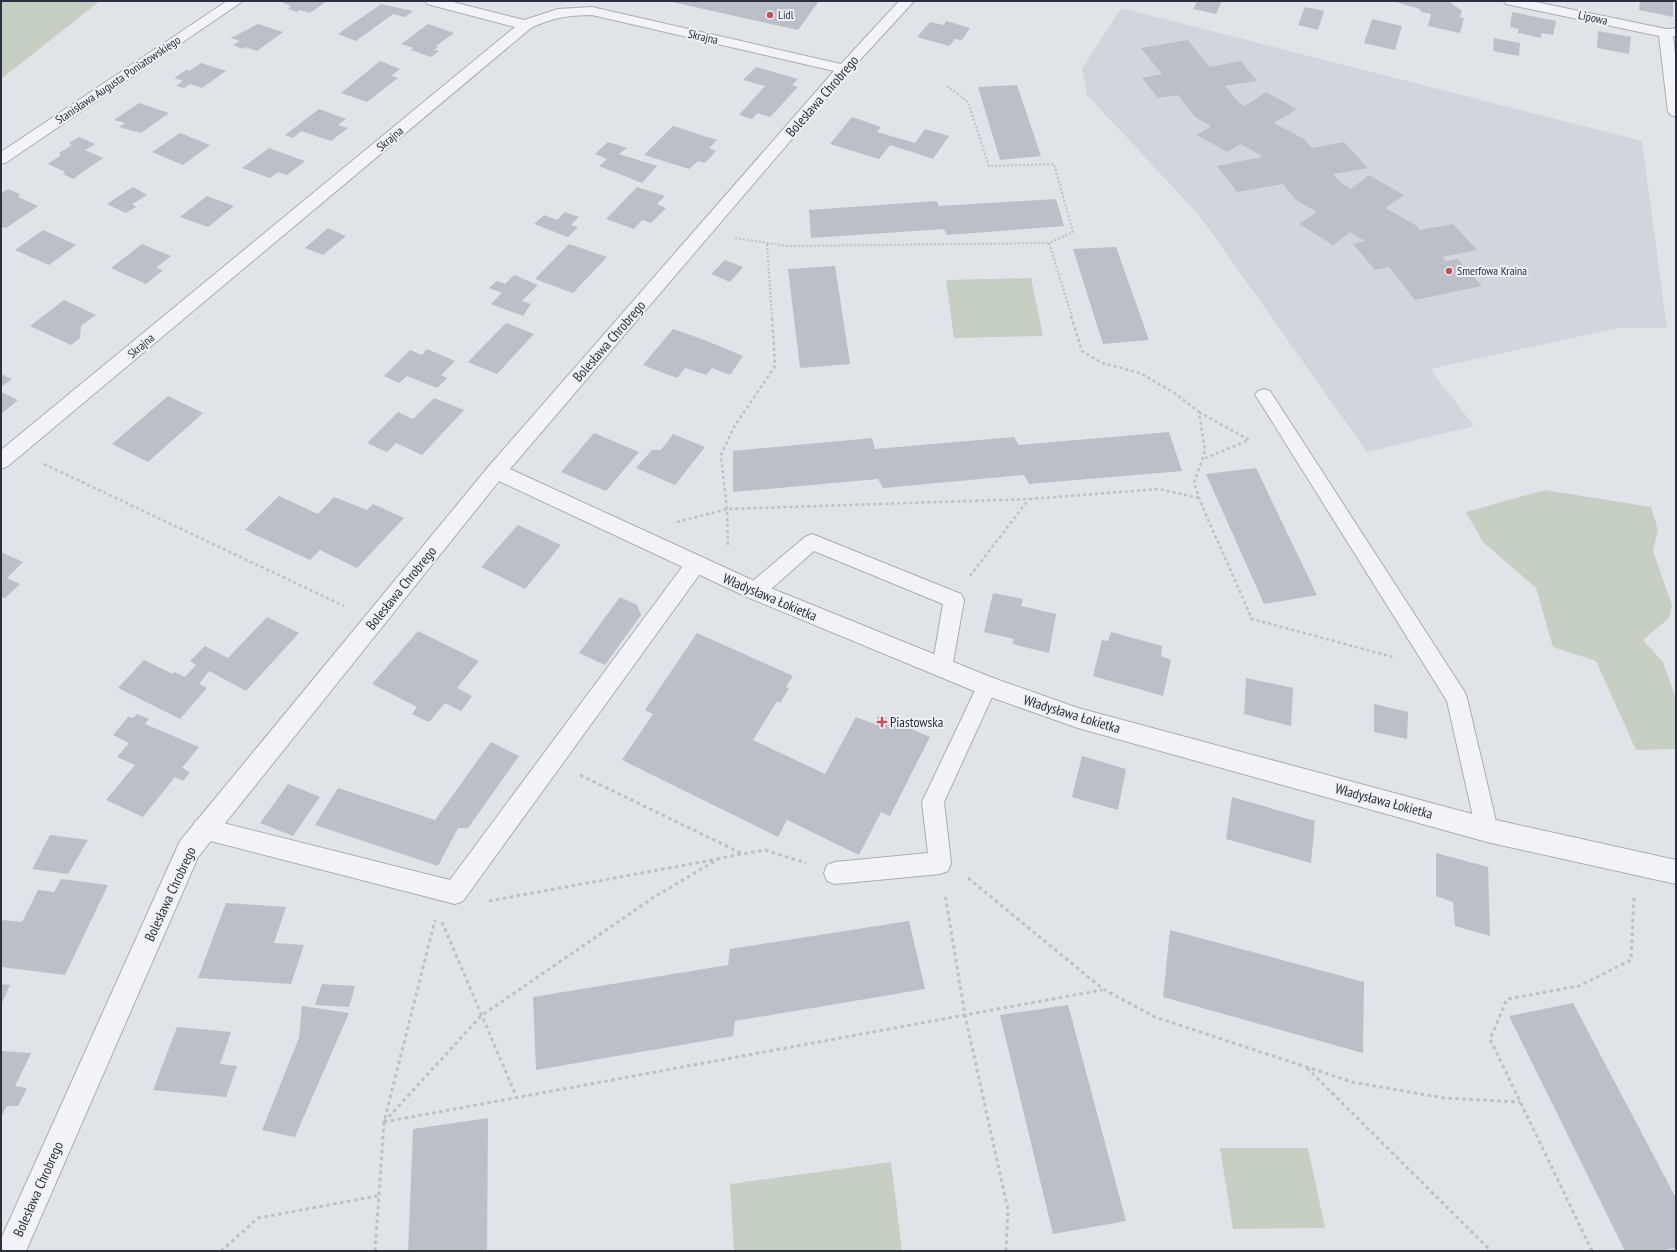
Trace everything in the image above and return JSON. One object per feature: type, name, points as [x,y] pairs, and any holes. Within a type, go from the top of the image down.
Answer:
[{"type":"street","name":"Stanisława Augusta Poniatowskiego","points":[[1,159],[236,1]]},
{"type":"street","points":[[432,1],[526,25]]},
{"type":"street","name":"Bolesława Chrobrego","points":[[11,1251],[189,849],[203,829],[496,471],[844,69],[907,1]]},
{"type":"street","name":"Lipowa","points":[[1511,1],[1671,33]]},
{"type":"street","name":"Skrajna","points":[[1,461],[526,25],[546,15],[571,10],[592,11],[844,69]]},
{"type":"street","points":[[1671,33],[1676,112]]},
{"type":"street","name":"Władysława Łokietka","points":[[496,471],[755,592],[987,686],[1078,718],[1488,830],[1676,872]]},
{"type":"lane","points":[[1264,395],[1457,698],[1488,830]]},
{"type":"lane","points":[[755,592],[812,542],[954,600],[942,668]]},
{"type":"lane","points":[[203,829],[455,892],[695,565]]},
{"type":"lane","points":[[836,873],[939,859],[933,802],[987,686]]},
{"type":"path","points":[[706,229],[720,235],[767,244],[787,246],[1050,243],[1073,232],[1054,164],[989,166],[968,102],[947,86]]},
{"type":"path","points":[[1050,243],[1082,351],[1102,363],[1140,373],[1176,394],[1199,412],[1249,440],[1203,459]]},
{"type":"path","points":[[728,579],[727,509],[721,455],[734,427],[775,366],[767,244]]},
{"type":"path","points":[[1199,412],[1205,451],[1194,483],[1199,498],[1252,619],[1399,659]]},
{"type":"path","points":[[15,450],[344,606]]},
{"type":"path","points":[[630,534],[727,509],[1029,499],[1159,489],[1199,498]]},
{"type":"path","points":[[954,600],[1029,499]]},
{"type":"path","points":[[551,761],[743,854]]},
{"type":"path","points":[[484,902],[765,850],[836,873]]},
{"type":"path","points":[[384,1122],[481,1016],[654,897],[720,858]]},
{"type":"path","points":[[939,859],[1103,990],[1155,1017],[1352,1082],[1444,1098],[1520,1102]]},
{"type":"path","points":[[939,859],[965,1015],[1008,1210],[1006,1251]]},
{"type":"path","points":[[1592,1251],[1490,1039],[1508,999],[1579,986],[1631,960],[1634,882],[1632,862]]},
{"type":"path","points":[[375,1251],[377,1196],[384,1122],[437,910],[449,891]]},
{"type":"path","points":[[437,910],[517,1098]]},
{"type":"path","points":[[384,1122],[1103,990]]},
{"type":"path","points":[[1306,1066],[1491,1251]]},
{"type":"path","points":[[221,1251],[258,1218],[377,1196]]},
{"type":"shaded area","name":"Smerfowa Kraina","points":[[1121,8],[1642,141],[1667,328],[1618,328],[1430,369],[1474,426],[1367,452],[1199,215],[1087,95],[1082,69]]},
{"type":"green space","points":[[1,1],[100,1],[1,79]]},
{"type":"green space","points":[[1031,278],[1043,336],[954,338],[946,280]]},
{"type":"green space","points":[[1545,490],[1651,507],[1658,530],[1653,551],[1672,605],[1669,618],[1643,640],[1663,662],[1676,699],[1676,749],[1636,750],[1596,661],[1553,647],[1536,588],[1483,542],[1466,512]]},
{"type":"green space","points":[[1220,1148],[1308,1148],[1325,1228],[1233,1229]]},
{"type":"green space","points":[[891,1162],[902,1251],[734,1251],[730,1184]]},
{"type":"building","points":[[286,1],[327,1],[310,13],[300,10],[297,12],[288,9],[291,6],[283,3]]},
{"type":"building","name":"Lidl","points":[[668,1],[819,1],[798,30]]},
{"type":"building","points":[[1197,1],[1222,1],[1216,14],[1193,9]]},
{"type":"building","points":[[1392,1],[1450,2],[1462,11],[1460,17],[1464,18],[1460,33],[1428,26],[1431,14],[1421,12],[1420,9]]},
{"type":"building","points":[[1640,1],[1673,2],[1673,17],[1639,10]]},
{"type":"building","points":[[381,4],[413,11],[405,17],[393,14],[356,41],[338,34]]},
{"type":"building","points":[[1305,7],[1324,11],[1318,30],[1298,25]]},
{"type":"building","points":[[1512,12],[1556,21],[1553,35],[1542,33],[1540,38],[1518,33],[1519,29],[1510,27]]},
{"type":"building","points":[[1372,19],[1402,26],[1395,50],[1364,43]]},
{"type":"building","points":[[946,21],[970,28],[962,40],[955,39],[949,46],[917,37],[930,22],[944,25]]},
{"type":"building","points":[[258,24],[283,32],[257,51],[246,47],[243,49],[233,45],[240,41],[231,38]]},
{"type":"building","points":[[428,24],[454,33],[436,46],[438,47],[434,50],[439,51],[431,57],[411,50],[413,48],[401,44]]},
{"type":"building","points":[[1598,31],[1631,37],[1629,54],[1597,48]]},
{"type":"building","points":[[1494,38],[1520,43],[1519,56],[1493,51]]},
{"type":"building","points":[[1188,40],[1209,67],[1241,61],[1257,81],[1225,86],[1238,102],[1245,106],[1266,92],[1297,109],[1274,123],[1304,139],[1312,148],[1344,142],[1368,168],[1333,174],[1341,183],[1351,189],[1369,175],[1404,195],[1385,208],[1414,224],[1420,230],[1453,224],[1477,250],[1442,257],[1446,261],[1458,259],[1482,286],[1415,300],[1389,267],[1375,270],[1353,244],[1365,241],[1350,232],[1333,245],[1299,224],[1317,212],[1296,200],[1283,184],[1237,192],[1217,166],[1262,157],[1241,144],[1227,152],[1197,135],[1211,126],[1195,117],[1178,95],[1158,98],[1142,78],[1162,74],[1141,48]]},
{"type":"building","points":[[380,61],[400,69],[391,76],[398,78],[367,102],[341,93]]},
{"type":"building","points":[[201,63],[226,71],[202,88],[190,84],[184,88],[176,86],[183,81],[174,78]]},
{"type":"building","points":[[756,67],[798,79],[792,85],[798,87],[770,117],[758,113],[752,119],[739,115],[765,86],[743,80]]},
{"type":"building","points":[[1017,85],[1041,156],[1000,160],[978,87]]},
{"type":"building","points":[[139,103],[169,113],[141,133],[119,127],[125,123],[114,120]]},
{"type":"building","points":[[319,109],[346,119],[338,125],[348,128],[331,141],[301,131],[293,138],[285,135]]},
{"type":"building","points":[[852,117],[881,127],[877,132],[915,143],[925,129],[949,136],[933,159],[890,145],[879,159],[830,144]]},
{"type":"building","points":[[673,126],[717,140],[709,148],[716,151],[705,163],[698,161],[689,169],[644,155]]},
{"type":"building","points":[[180,133],[210,145],[183,165],[152,152]]},
{"type":"building","points":[[79,137],[95,144],[85,150],[103,158],[73,179],[63,174],[65,172],[48,164],[61,155],[59,153],[72,145],[69,143]]},
{"type":"building","points":[[608,142],[627,148],[619,154],[657,166],[642,183],[599,166],[607,159],[595,154]]},
{"type":"building","points":[[269,148],[305,161],[287,175],[278,172],[270,178],[242,168]]},
{"type":"building","points":[[133,187],[147,195],[132,204],[136,207],[126,213],[107,204]]},
{"type":"building","points":[[637,187],[665,196],[657,204],[666,208],[651,223],[642,220],[634,229],[606,219]]},
{"type":"building","points":[[8,189],[20,194],[18,197],[38,206],[6,228],[1,227],[1,193]]},
{"type":"building","points":[[207,196],[234,206],[208,227],[180,217]]},
{"type":"building","points":[[1056,199],[1064,226],[947,235],[944,229],[811,238],[809,210],[937,201],[939,206]]},
{"type":"building","points":[[565,212],[579,217],[571,225],[578,227],[568,237],[534,224],[544,215],[557,220]]},
{"type":"building","points":[[328,228],[346,236],[323,255],[305,248]]},
{"type":"building","points":[[43,230],[76,245],[49,265],[15,250]]},
{"type":"building","points":[[142,244],[171,256],[156,268],[163,270],[146,284],[111,268]]},
{"type":"building","points":[[569,244],[607,257],[573,293],[535,279]]},
{"type":"building","points":[[1116,247],[1149,340],[1103,344],[1073,249]]},
{"type":"building","points":[[725,260],[743,267],[730,282],[711,274]]},
{"type":"building","points":[[835,266],[850,364],[800,368],[788,269]]},
{"type":"building","points":[[514,275],[538,285],[522,301],[531,304],[523,316],[491,304],[502,293],[489,288],[497,281],[505,284]]},
{"type":"building","points":[[64,300],[96,315],[81,326],[80,338],[71,345],[30,326]]},
{"type":"building","points":[[506,323],[534,334],[497,374],[468,362]]},
{"type":"building","points":[[673,329],[743,356],[730,375],[712,368],[706,375],[685,368],[677,378],[643,365]]},
{"type":"building","points":[[427,349],[455,361],[441,375],[447,378],[437,388],[407,376],[399,383],[384,376],[410,350],[422,355]]},
{"type":"building","points":[[1,374],[12,379],[1,387]]},
{"type":"building","points":[[1,392],[18,400],[1,414]]},
{"type":"building","points":[[168,396],[203,413],[148,462],[112,444]]},
{"type":"building","points":[[434,398],[464,410],[422,455],[396,443],[387,452],[367,443],[398,412],[413,419]]},
{"type":"building","points":[[1169,432],[1182,471],[1029,484],[1024,475],[883,488],[878,479],[733,492],[733,451],[872,438],[875,449],[1014,437],[1019,445]]},
{"type":"building","points":[[594,433],[639,452],[606,491],[561,472]]},
{"type":"building","points":[[673,434],[705,447],[675,485],[636,468],[652,450],[661,450]]},
{"type":"building","points":[[1256,468],[1317,595],[1264,604],[1206,474]]},
{"type":"building","points":[[279,496],[318,514],[334,497],[367,510],[373,504],[404,518],[357,568],[320,550],[310,560],[245,530]]},
{"type":"building","points":[[518,525],[561,545],[525,589],[481,567]]},
{"type":"building","points":[[1,552],[23,562],[7,578],[20,584],[5,598],[1,597]]},
{"type":"building","points":[[993,593],[1023,599],[1021,606],[1056,614],[1049,653],[1012,644],[1014,639],[984,632]]},
{"type":"building","points":[[620,597],[637,605],[641,615],[605,665],[579,653]]},
{"type":"building","points":[[267,617],[299,633],[246,691],[209,671],[199,684],[207,688],[180,719],[118,688],[144,660],[173,674],[174,672],[185,677],[196,665],[190,661],[205,646],[228,658]]},
{"type":"building","points":[[418,631],[479,661],[457,688],[472,696],[461,711],[445,703],[429,722],[412,714],[417,707],[372,684]]},
{"type":"building","points":[[1111,632],[1162,646],[1161,656],[1171,660],[1163,696],[1093,676],[1102,640],[1108,641]]},
{"type":"building","points":[[697,633],[793,676],[786,687],[789,688],[780,703],[777,701],[753,740],[825,774],[856,717],[874,724],[879,715],[930,737],[890,816],[881,812],[859,855],[787,820],[778,837],[622,760],[653,714],[645,710]]},
{"type":"building","points":[[1246,678],[1293,688],[1291,726],[1244,714]]},
{"type":"building","points":[[1374,704],[1408,712],[1407,739],[1374,732]]},
{"type":"building","points":[[137,714],[149,719],[145,724],[199,747],[182,768],[190,772],[183,781],[175,777],[143,817],[106,800],[135,765],[117,757],[129,743],[113,735],[128,717],[133,718]]},
{"type":"building","points":[[491,742],[519,756],[468,828],[458,828],[438,866],[315,825],[338,788],[435,820]]},
{"type":"building","points":[[1082,756],[1126,769],[1118,810],[1072,797]]},
{"type":"building","points":[[288,784],[320,797],[293,836],[260,823]]},
{"type":"building","points":[[1232,797],[1315,821],[1311,863],[1226,839]]},
{"type":"building","points":[[50,835],[88,840],[68,874],[32,869]]},
{"type":"building","points":[[1436,853],[1488,867],[1490,936],[1455,926],[1453,902],[1436,896]]},
{"type":"building","points":[[61,879],[108,885],[65,975],[1,967],[1,925],[3,920],[22,922],[38,890],[54,892]]},
{"type":"building","points":[[226,903],[286,907],[274,943],[304,945],[291,984],[198,978]]},
{"type":"building","points":[[909,921],[925,989],[735,1021],[733,1036],[536,1070],[533,997],[728,965],[730,949]]},
{"type":"building","points":[[1170,930],[1364,982],[1363,1053],[1163,997]]},
{"type":"building","points":[[1,984],[10,985],[1,1005]]},
{"type":"building","points":[[322,984],[355,986],[349,1007],[315,1005]]},
{"type":"building","points":[[1573,1003],[1676,1198],[1676,1248],[1660,1251],[1625,1251],[1509,1016]]},
{"type":"building","points":[[1068,1005],[1126,1221],[1053,1234],[1000,1015]]},
{"type":"building","points":[[302,1006],[349,1013],[295,1137],[262,1130],[299,1038]]},
{"type":"building","points":[[177,1027],[231,1032],[220,1064],[237,1066],[226,1097],[153,1090]]},
{"type":"building","points":[[1,1051],[31,1053],[15,1086],[27,1088],[18,1106],[7,1106],[1,1117]]},
{"type":"building","points":[[488,1118],[487,1251],[408,1251],[413,1129]]},
{"type":"place","name":"Lidl","points":[[770,15]]},
{"type":"place","name":"Smerfowa Kraina","points":[[1449,271]]},
{"type":"place","name":"Piastowska","points":[[882,722]]}]
